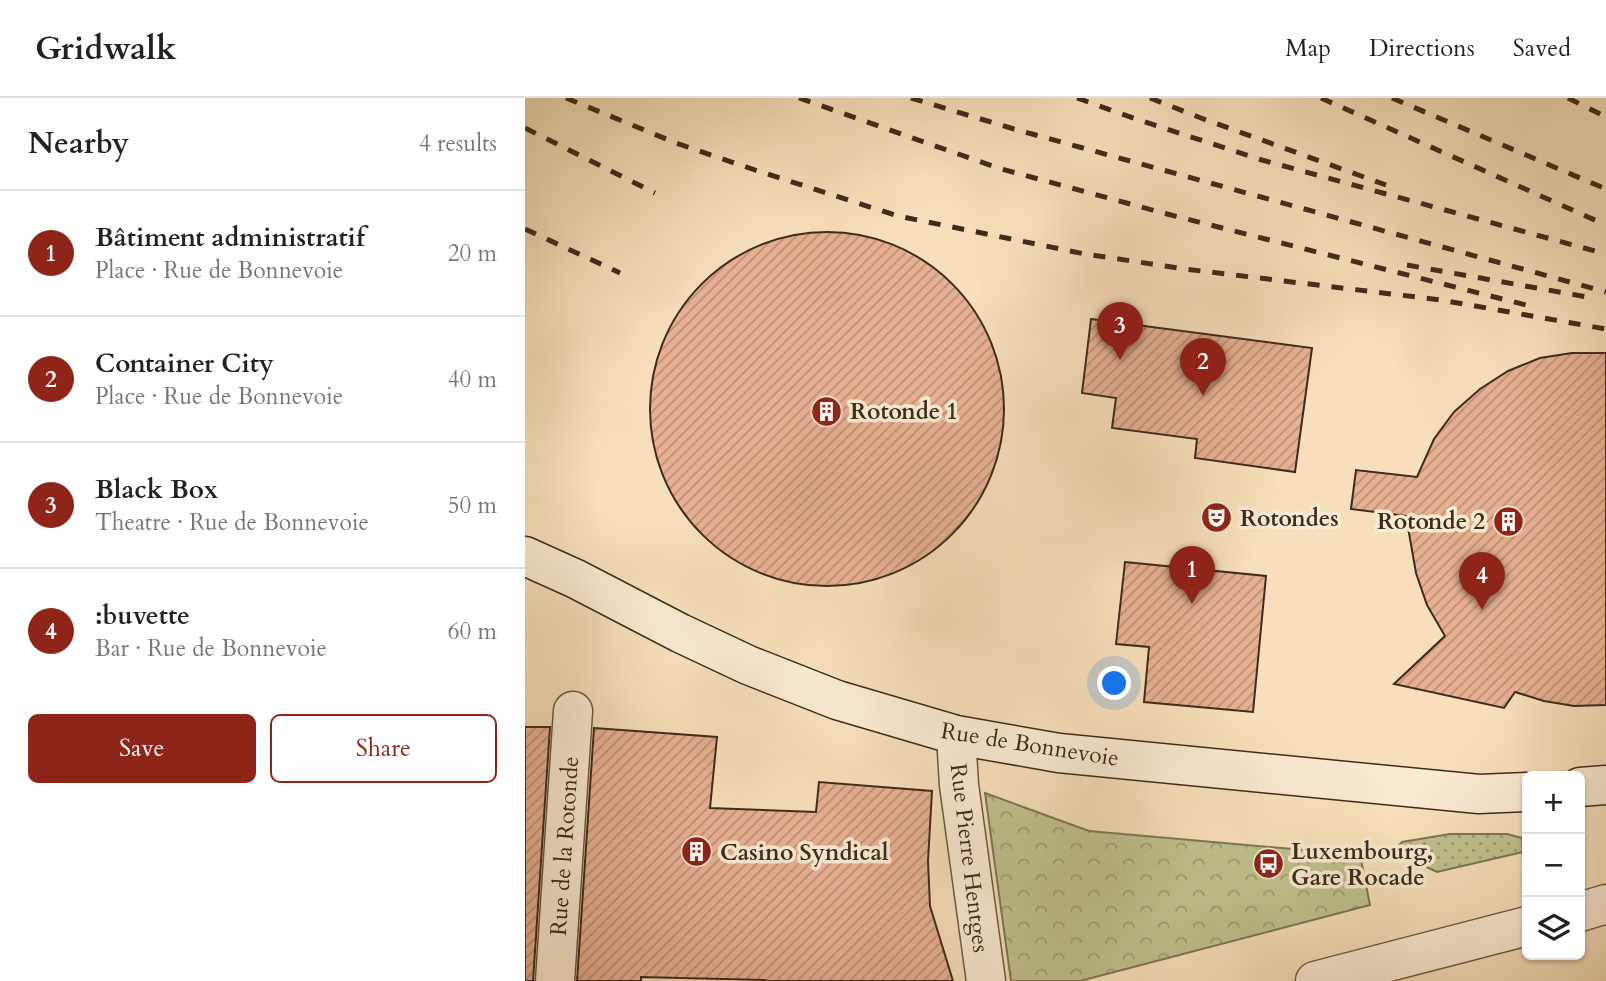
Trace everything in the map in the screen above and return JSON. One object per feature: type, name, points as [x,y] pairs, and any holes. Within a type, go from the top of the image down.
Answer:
[{"type":"main road","name":"Rue de Bonnevoie","points":[[525,556],[748,665],[837,700],[956,735],[1073,754],[1479,794],[1522,792]]},
{"type":"main road","name":"Rue de la Rotonde","points":[[555,981],[573,711]]},
{"type":"main road","name":"Rue Pierre Hentges","points":[[956,735],[986,981]]},
{"type":"main road","points":[[1585,787],[1606,785]]},
{"type":"main road","points":[[1585,910],[1606,904]]},
{"type":"main road","points":[[1315,981],[1522,927]]},
{"type":"green space","points":[[985,793],[1089,831],[1360,855],[1370,905],[1080,981],[1011,981]]},
{"type":"green space","points":[[1450,834],[1507,834],[1522,838],[1522,852],[1437,872],[1400,855],[1397,848],[1402,842]]},
{"type":"building","name":"Rotonde 1","points":[[827,232],[861,236],[895,246],[925,262],[952,284],[974,311],[990,341],[1000,375],[1004,409],[1000,443],[990,477],[974,507],[952,534],[925,556],[895,572],[861,582],[827,586],[793,582],[759,572],[729,556],[702,534],[680,507],[664,477],[654,443],[650,409],[654,375],[664,341],[680,311],[702,284],[729,262],[759,246],[793,236]]},
{"type":"building","points":[[1091,319],[1312,348],[1295,472],[1195,458],[1197,439],[1112,428],[1116,398],[1082,393]]},
{"type":"building","name":"Rotonde 2","points":[[1572,353],[1606,353],[1606,705],[1574,706],[1515,692],[1504,708],[1394,684],[1445,636],[1427,605],[1416,573],[1406,516],[1351,509],[1356,470],[1417,477],[1434,439],[1454,412],[1480,389],[1508,371],[1540,358]]},
{"type":"building","points":[[1125,562],[1266,576],[1253,712],[1144,702],[1149,647],[1116,644]]},
{"type":"building","points":[[525,727],[550,727],[533,981],[525,981]]},
{"type":"building","name":"Casino Syndical","points":[[594,728],[717,737],[710,808],[816,812],[819,782],[932,791],[928,861],[930,906],[953,981],[765,981],[641,977],[641,981],[577,981]]},
{"type":"railway","points":[[566,98],[676,143],[898,216],[1085,254],[1441,300],[1606,329]]},
{"type":"railway","points":[[799,98],[998,168],[1526,305]]},
{"type":"railway","points":[[911,98],[1014,129],[1606,292]]},
{"type":"railway","points":[[1077,98],[1262,160],[1606,254]]},
{"type":"railway","points":[[1150,98],[1386,185]]},
{"type":"railway","points":[[1321,98],[1606,225]]},
{"type":"railway","points":[[1392,98],[1606,189]]},
{"type":"railway","points":[[1568,98],[1606,117]]},
{"type":"railway","points":[[525,128],[655,193]]},
{"type":"railway","points":[[525,229],[620,273]]},
{"type":"railway","points":[[1407,265],[1593,298]]},
{"type":"place","name":"Black Box","points":[[1120,360]]},
{"type":"place","name":"Container City","points":[[1203,396]]},
{"type":"place","name":"Rotonde 1","points":[[827,411]]},
{"type":"place","name":"Rotondes","points":[[1217,518]]},
{"type":"place","name":"Rotonde 2","points":[[1508,521]]},
{"type":"place","name":"Bâtiment administratif","points":[[1192,604]]},
{"type":"place","name":":buvette","points":[[1482,610]]},
{"type":"place","name":"Casino Syndical","points":[[697,852]]},
{"type":"place","name":"Luxembourg, Gare Rocade","points":[[1268,864]]}]
